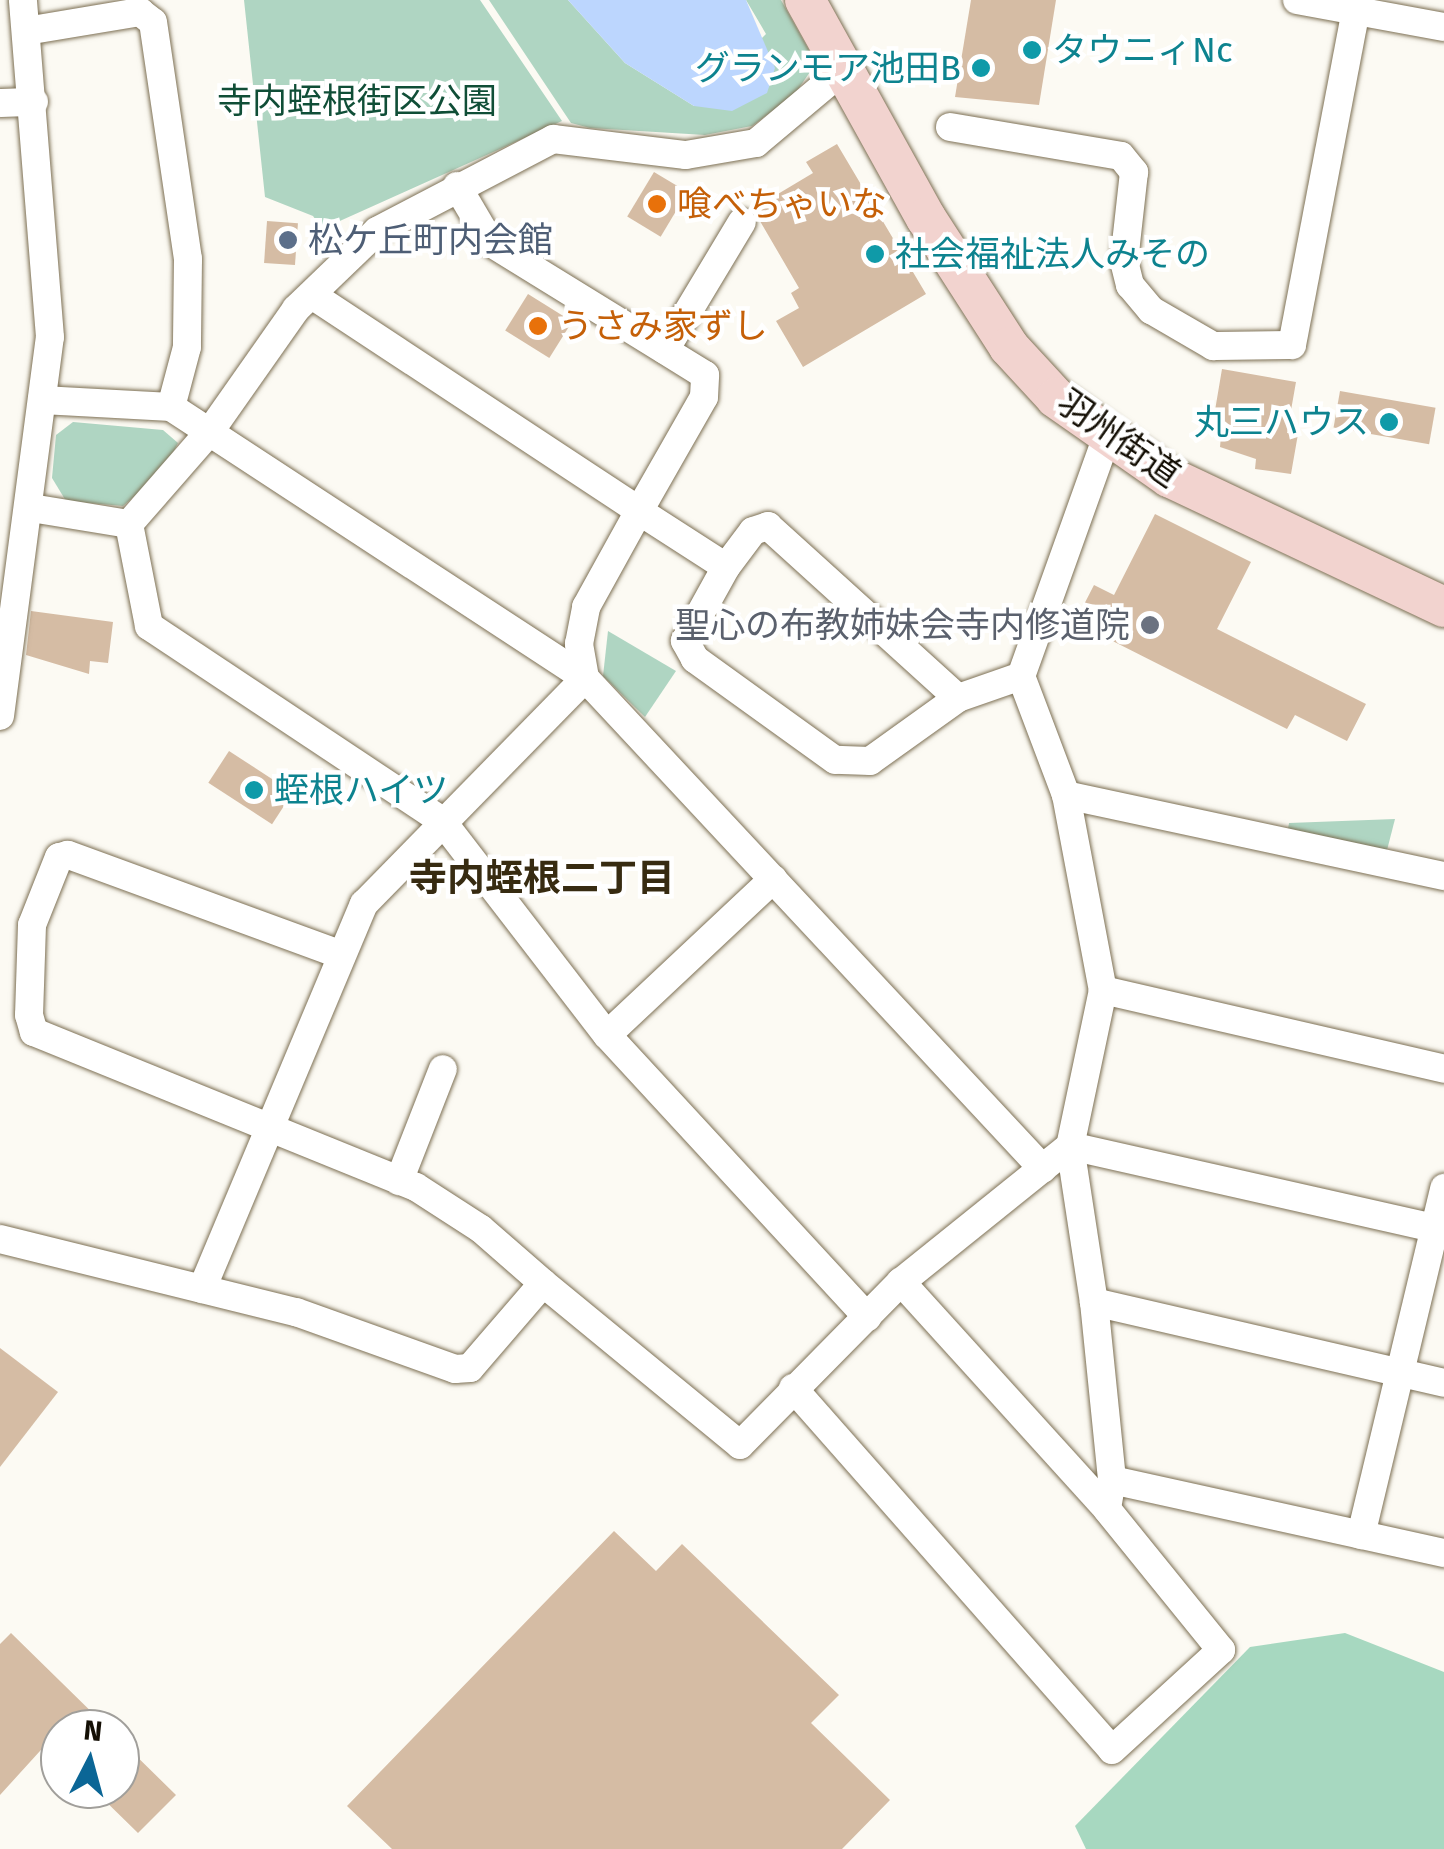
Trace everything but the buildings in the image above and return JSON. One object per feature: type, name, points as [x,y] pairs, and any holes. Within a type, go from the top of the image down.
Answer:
[{"type":"street","points":[[0,716],[31,508],[50,336],[23,0]]},
{"type":"street","name":"羽州街道","points":[[805,0],[1008,347],[1106,438],[1200,492],[1444,607]]},
{"type":"street","points":[[1297,0],[1351,6],[1444,27]]},
{"type":"street","points":[[950,127],[1121,156],[1134,172],[1124,260],[1130,286],[1151,310],[1213,346],[1292,345],[1351,6]]},
{"type":"street","points":[[26,30],[140,12],[153,22],[188,259],[187,347],[171,408]]},
{"type":"street","points":[[129,524],[211,430],[312,295],[376,232],[457,186],[553,139],[686,155],[756,143],[844,70]]},
{"type":"street","points":[[0,104],[34,102]]},
{"type":"street","points":[[457,186],[490,242],[705,375],[704,397],[586,607],[580,644],[585,678]]},
{"type":"street","points":[[665,350],[742,222]]},
{"type":"street","points":[[312,295],[726,566]]},
{"type":"street","points":[[42,400],[171,408],[211,430],[585,678],[1044,1169]]},
{"type":"street","points":[[1106,438],[1021,676],[1066,795],[1103,990],[1070,1146],[1094,1302],[1112,1480],[1107,1510]]},
{"type":"street","points":[[31,508],[129,524]]},
{"type":"street","points":[[129,524],[149,626],[442,821],[607,1036],[867,1317]]},
{"type":"street","points":[[958,698],[768,526],[753,532],[726,566],[684,641],[695,659],[834,760],[870,760],[958,698],[1021,676]]},
{"type":"street","points":[[202,1289],[339,954],[384,876],[585,678]]},
{"type":"street","points":[[1066,795],[1444,876]]},
{"type":"street","points":[[339,954],[59,857],[32,924],[34,1032],[267,1131],[399,1181],[481,1229],[740,1445],[901,1282],[1070,1146]]},
{"type":"street","points":[[607,1036],[773,879]]},
{"type":"street","points":[[1103,990],[1444,1069]]},
{"type":"street","points":[[399,1181],[444,1069]]},
{"type":"street","points":[[1070,1146],[1439,1229]]},
{"type":"street","points":[[1361,1535],[1398,1373],[1439,1229],[1444,1188]]},
{"type":"street","points":[[0,1238],[296,1312],[455,1369],[470,1368],[543,1283]]},
{"type":"street","points":[[793,1388],[1112,1750],[1221,1650],[1107,1510],[901,1282]]},
{"type":"street","points":[[1094,1302],[1444,1383]]},
{"type":"street","points":[[1112,1480],[1444,1553]]},
{"type":"green space","name":"寺内蛭根街区公園","points":[[244,0],[480,0],[562,121],[322,229],[313,216],[265,197]]},
{"type":"green space","points":[[489,0],[568,0],[625,63],[694,106],[766,34],[746,0],[781,0],[810,52],[810,72],[794,95],[752,126],[705,135],[590,128],[571,123]]},
{"type":"green space","points":[[73,422],[163,430],[178,443],[163,472],[123,506],[66,501],[52,478],[56,435]]},
{"type":"green space","points":[[608,631],[676,671],[645,717],[603,676]]},
{"type":"green space","points":[[1395,819],[1385,858],[1287,835],[1289,823]]},
{"type":"green space","points":[[1345,1633],[1444,1672],[1444,1849],[1086,1849],[1075,1826],[1250,1647]]},
{"type":"water","points":[[568,0],[746,0],[775,68],[767,93],[732,111],[694,106],[625,63]]},
{"type":"place","name":"タウニィNc","points":[[1032,50]]},
{"type":"place","name":"グランモア池田B","points":[[981,68]]},
{"type":"place","name":"喰べちゃいな","points":[[657,204]]},
{"type":"place","name":"松ケ丘町内会館","points":[[288,240]]},
{"type":"place","name":"社会福祉法人みその","points":[[875,254]]},
{"type":"place","name":"うさみ家ずし","points":[[538,326]]},
{"type":"place","name":"丸三ハウス","points":[[1389,422]]},
{"type":"place","name":"聖心の布教姉妹会寺内修道院","points":[[1150,625]]},
{"type":"place","name":"蛭根ハイツ","points":[[254,790]]},
{"type":"district","name":"寺内蛭根二丁目","points":[[542,879]]}]
